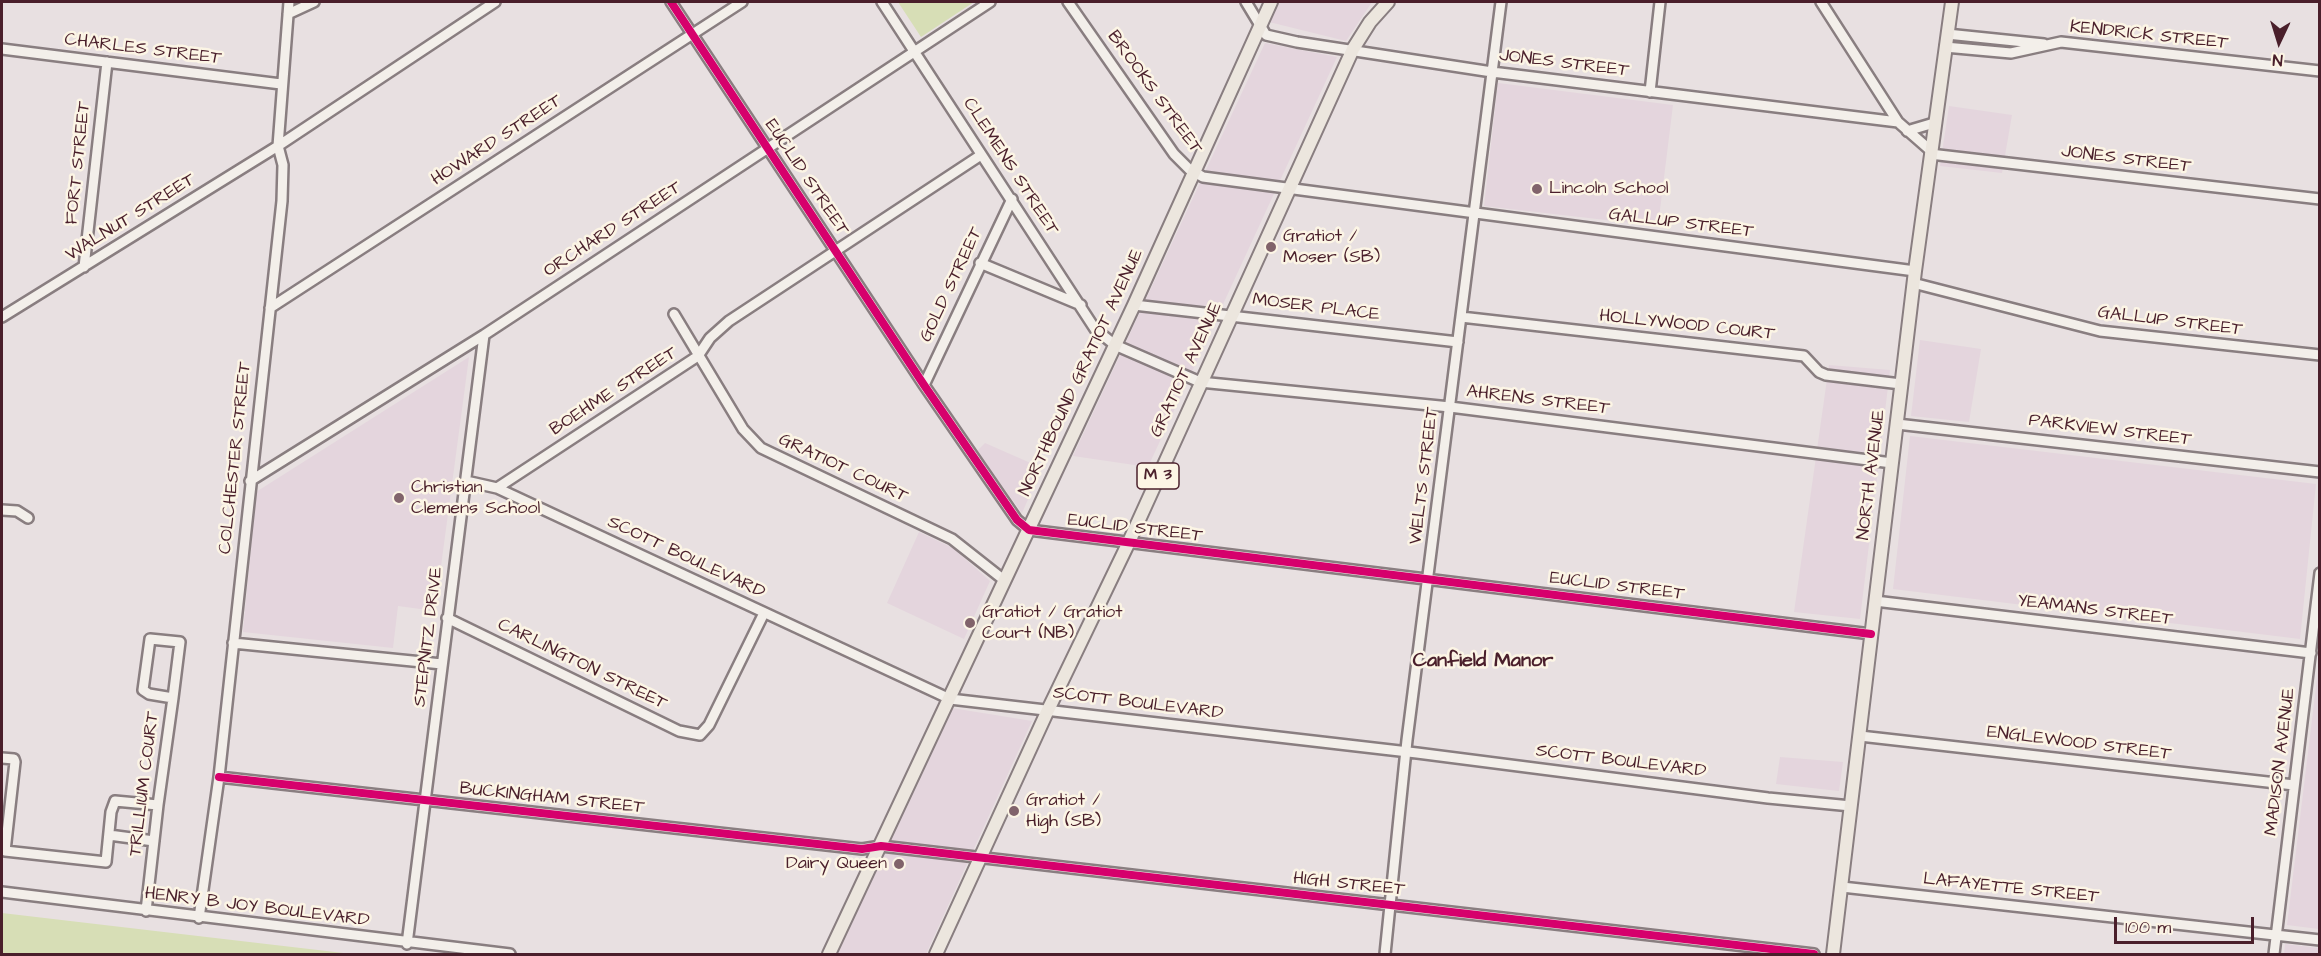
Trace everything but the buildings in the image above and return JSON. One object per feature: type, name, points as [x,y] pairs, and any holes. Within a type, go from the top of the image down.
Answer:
[{"type":"main road","name":"NORTHBOUND GRATIOT AVENUE","points":[[829,954],[1134,305],[1271,2]]},
{"type":"main road","name":"GRATIOT AVENUE","points":[[936,954],[1048,710],[1128,544],[1353,50],[1370,22],[1388,2]]},
{"type":"main road","name":"NORTH AVENUE","points":[[1833,954],[1914,277],[1952,2]]},
{"type":"street","name":"COLCHESTER STREET","points":[[199,918],[219,777],[282,201],[283,165],[278,146],[280,84],[289,2]]},
{"type":"street","points":[[288,14],[314,2]]},
{"type":"street","name":"WALNUT STREET","points":[[2,317],[278,146],[495,2]]},
{"type":"street","name":"EUCLID STREET","points":[[671,2],[924,385],[1017,520],[1029,530],[1871,634]]},
{"type":"street","name":"HOWARD STREET","points":[[270,308],[742,2]]},
{"type":"street","name":"CLEMENS STREET","points":[[882,2],[1095,328],[1115,345]]},
{"type":"street","name":"ORCHARD STREET","points":[[250,481],[484,334],[990,2]]},
{"type":"street","name":"BROOKS STREET","points":[[1068,2],[1174,154],[1194,173]]},
{"type":"street","points":[[1245,2],[1260,26]]},
{"type":"street","name":"WELTS STREET","points":[[1385,954],[1406,752],[1430,579],[1501,2]]},
{"type":"street","points":[[1650,92],[1660,2]]},
{"type":"street","points":[[1821,2],[1898,122],[1930,152]]},
{"type":"street","name":"JONES STREET","points":[[1260,26],[1266,35],[1492,72],[1898,122]]},
{"type":"street","name":"KENDRICK STREET","points":[[1947,34],[2046,44],[2083,45],[2319,71]]},
{"type":"street","name":"KENDRICK STREET","points":[[1945,47],[2011,53],[2046,44]]},
{"type":"street","name":"CHARLES STREET","points":[[2,49],[280,84]]},
{"type":"street","name":"FORT STREET","points":[[84,267],[107,62]]},
{"type":"street","points":[[1907,131],[1934,123]]},
{"type":"street","name":"JONES STREET","points":[[1930,152],[2319,199]]},
{"type":"street","name":"BOEHME STREET","points":[[497,488],[698,356],[710,338],[729,321],[981,154]]},
{"type":"street","name":"GALLUP STREET","points":[[1194,173],[1211,178],[1914,277],[2108,332],[2319,355]]},
{"type":"street","name":"GOLD STREET","points":[[924,385],[1012,199]]},
{"type":"street","points":[[980,263],[1081,305]]},
{"type":"street","name":"MOSER PLACE","points":[[1134,305],[1458,342]]},
{"type":"street","name":"GRATIOT COURT","points":[[674,314],[743,429],[761,448],[952,539],[1004,580]]},
{"type":"street","name":"HOLLYWOOD COURT","points":[[1461,317],[1804,356],[1819,372],[1826,375],[1901,384]]},
{"type":"street","name":"STEPNITZ DRIVE","points":[[407,944],[484,334]]},
{"type":"street","name":"AHRENS STREET","points":[[1115,345],[1200,382],[1450,407],[1892,463]]},
{"type":"street","name":"PARKVIEW STREET","points":[[1897,424],[2319,472]]},
{"type":"street","name":"SCOTT BOULEVARD","points":[[466,481],[497,488],[950,699],[1406,752],[1768,798],[1851,806]]},
{"type":"street","points":[[2,510],[17,511],[28,518]]},
{"type":"street","name":"MADISON AVENUE","points":[[2274,954],[2319,573]]},
{"type":"street","name":"YEAMANS STREET","points":[[1875,601],[2311,653]]},
{"type":"street","name":"CARLINGTON STREET","points":[[447,618],[680,731],[700,735],[709,725],[764,613]]},
{"type":"street","name":"TRILLIUM COURT","points":[[146,911],[158,805],[173,698],[180,642],[150,639],[147,646],[142,690],[149,694],[173,698]]},
{"type":"street","points":[[233,643],[442,664]]},
{"type":"street","name":"ENGLEWOOD STREET","points":[[1860,736],[2294,785]]},
{"type":"street","points":[[2,758],[14,759],[15,762],[5,814],[5,850],[106,862],[111,812],[115,801],[158,805]]},
{"type":"street","name":"BUCKINGHAM STREET","points":[[219,777],[862,849],[881,846]]},
{"type":"street","points":[[109,835],[154,841]]},
{"type":"street","name":"HIGH STREET","points":[[881,846],[1814,954]]},
{"type":"street","name":"LAFAYETTE STREET","points":[[1842,887],[2319,940]]},
{"type":"street","name":"HENRY B JOY BOULEVARD","points":[[2,892],[407,944],[510,954]]},
{"type":"shaded area","points":[[1278,2],[1372,2],[1346,41],[1269,22]]},
{"type":"shaded area","points":[[1265,43],[1337,57],[1148,467],[1073,456]]},
{"type":"shaded area","points":[[1498,83],[1673,105],[1658,226],[1484,206]]},
{"type":"shaded area","points":[[1949,106],[2012,115],[2002,173],[1940,166]]},
{"type":"shaded area","points":[[1920,340],[1981,349],[1969,422],[1911,416]]},
{"type":"shaded area","points":[[469,357],[435,611],[398,606],[393,648],[243,632],[256,492]]},
{"type":"shaded area","points":[[1829,365],[1890,370],[1860,619],[1794,612]]},
{"type":"shaded area","points":[[1910,436],[2316,484],[2300,639],[1893,589]]},
{"type":"shaded area","points":[[985,443],[1042,468],[1022,513],[977,451]]},
{"type":"shaded area","points":[[919,532],[953,548],[990,581],[964,639],[887,603]]},
{"type":"shaded area","points":[[2319,662],[2319,929],[2287,925]]},
{"type":"shaded area","points":[[952,708],[1032,721],[926,954],[837,954]]},
{"type":"shaded area","points":[[1780,757],[1843,762],[1839,791],[1776,784]]},
{"type":"shaded area","points":[[2285,944],[2319,948],[2319,954],[2284,954]]},
{"type":"green space","points":[[898,2],[974,2],[921,37]]},
{"type":"green space","points":[[2,913],[198,936],[352,954],[2,954]]},
{"type":"cycle path","points":[[671,2],[924,385],[1017,520],[1029,530],[1871,634]]},
{"type":"cycle path","points":[[219,777],[862,849],[881,846],[1814,954]]},
{"type":"place","name":"Lincoln School","points":[[1537,189]]},
{"type":"place","name":"Gratiot / Moser (SB)","points":[[1271,247]]},
{"type":"place","name":"Christian Clemens School","points":[[399,498]]},
{"type":"place","name":"Gratiot / Gratiot Court (NB)","points":[[970,623]]},
{"type":"place","name":"Gratiot / High (SB)","points":[[1014,811]]},
{"type":"place","name":"Dairy Queen","points":[[899,864]]},
{"type":"district","name":"Canfield Manor","points":[[1483,662]]}]
